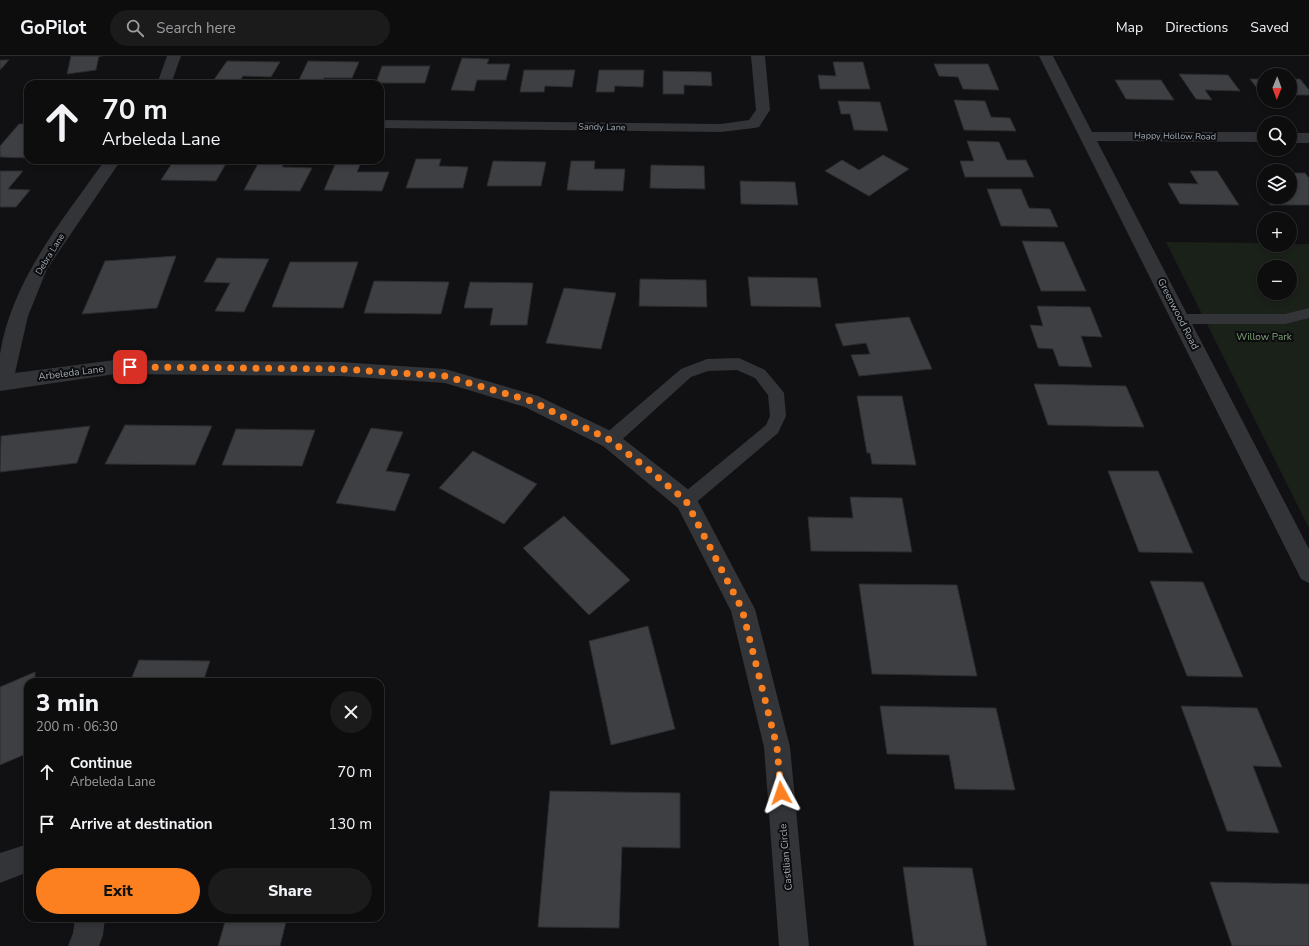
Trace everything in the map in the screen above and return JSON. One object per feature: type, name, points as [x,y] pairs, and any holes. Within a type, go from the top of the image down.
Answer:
[{"type":"street","points":[[165,80],[174,56]]},
{"type":"street","name":"Sandy Lane","points":[[384,124],[721,128],[754,124],[763,110],[758,56]]},
{"type":"street","name":"Greenwood Road","points":[[1046,56],[1309,572]]},
{"type":"street","name":"Happy Hollow Road","points":[[1087,136],[1257,137]]},
{"type":"street","points":[[1297,138],[1309,138]]},
{"type":"street","name":"Debra Lane","points":[[1,382],[19,316],[39,268],[110,164]]},
{"type":"street","name":"Arbeleda Lane","points":[[1,382],[115,367],[340,369],[445,376],[531,401],[610,440],[648,469]]},
{"type":"street","name":"Castilian Circle","points":[[648,469],[686,501],[742,609],[777,747],[794,946]]},
{"type":"street","points":[[0,868],[24,859]]},
{"type":"street","points":[[84,946],[88,935],[90,922]]},
{"type":"lane","points":[[1180,319],[1285,319],[1309,313]]},
{"type":"lane","points":[[610,440],[686,373],[708,365],[739,364],[760,374],[776,393],[778,416],[772,429],[686,501]]},
{"type":"green space","name":"Willow Park","points":[[1166,242],[1257,243],[1257,252],[1297,252],[1297,244],[1309,244],[1309,528]]},
{"type":"building","points":[[71,56],[99,56],[96,70],[67,74]]},
{"type":"building","points":[[462,58],[489,59],[487,64],[510,64],[506,80],[477,80],[474,91],[451,90]]},
{"type":"building","points":[[0,60],[9,60],[0,70]]},
{"type":"building","points":[[227,61],[280,62],[271,77],[243,76],[240,80],[214,80]]},
{"type":"building","points":[[308,61],[359,62],[352,78],[299,80]]},
{"type":"building","points":[[833,62],[863,62],[870,89],[820,89],[818,75],[836,76]]},
{"type":"building","points":[[934,64],[988,64],[999,90],[963,89],[958,77],[939,76]]},
{"type":"building","points":[[382,66],[430,66],[425,83],[384,83],[384,80],[377,80]]},
{"type":"building","points":[[524,70],[575,70],[572,87],[545,86],[544,92],[520,92]]},
{"type":"building","points":[[599,70],[644,70],[643,87],[615,86],[614,92],[596,92]]},
{"type":"building","points":[[663,71],[711,72],[712,86],[684,85],[684,94],[663,94]]},
{"type":"building","points":[[1179,74],[1228,75],[1240,91],[1205,90],[1212,100],[1196,99]]},
{"type":"building","points":[[1250,79],[1257,79],[1257,88]]},
{"type":"building","points":[[1297,79],[1300,79],[1309,90],[1309,95],[1297,95]]},
{"type":"building","points":[[1115,80],[1161,80],[1174,100],[1126,99]]},
{"type":"building","points":[[954,100],[985,101],[991,117],[1010,118],[1016,131],[964,130]]},
{"type":"building","points":[[838,101],[880,102],[888,131],[854,130],[850,114],[841,114]]},
{"type":"building","points":[[19,124],[24,124],[24,158],[0,157],[0,146]]},
{"type":"building","points":[[967,141],[999,142],[1007,160],[1026,160],[1034,177],[965,177],[960,161],[974,161]]},
{"type":"building","points":[[883,155],[909,169],[869,196],[825,171],[842,160],[859,170]]},
{"type":"building","points":[[416,159],[441,159],[439,166],[468,167],[463,188],[406,188]]},
{"type":"building","points":[[493,161],[546,162],[541,186],[487,186]]},
{"type":"building","points":[[571,161],[595,161],[594,169],[625,169],[623,191],[567,190]]},
{"type":"building","points":[[171,164],[226,164],[216,181],[161,180]]},
{"type":"building","points":[[258,164],[284,164],[282,167],[312,168],[300,191],[244,190]]},
{"type":"building","points":[[335,164],[360,164],[357,172],[389,172],[382,191],[324,190]]},
{"type":"building","points":[[651,165],[704,166],[705,189],[650,188]]},
{"type":"building","points":[[0,171],[23,171],[8,189],[30,190],[16,207],[0,207]]},
{"type":"building","points":[[1190,171],[1217,171],[1239,205],[1180,204],[1168,183],[1198,184]]},
{"type":"building","points":[[1297,173],[1305,173],[1309,178],[1309,205],[1270,205],[1297,204]]},
{"type":"building","points":[[740,181],[795,182],[798,205],[741,204]]},
{"type":"building","points":[[987,189],[1021,189],[1029,208],[1050,209],[1058,227],[1001,226]]},
{"type":"building","points":[[1022,241],[1064,242],[1086,291],[1041,291]]},
{"type":"building","points":[[176,256],[157,308],[82,314],[105,261]]},
{"type":"building","points":[[217,258],[269,259],[244,312],[215,311],[230,283],[204,282]]},
{"type":"building","points":[[290,262],[358,262],[343,308],[272,307]]},
{"type":"building","points":[[748,277],[817,278],[821,307],[751,306]]},
{"type":"building","points":[[640,279],[706,280],[707,307],[639,306]]},
{"type":"building","points":[[374,281],[449,282],[441,314],[364,313]]},
{"type":"building","points":[[470,282],[533,283],[527,325],[490,325],[493,308],[464,308]]},
{"type":"building","points":[[564,288],[616,293],[601,349],[546,343]]},
{"type":"building","points":[[1037,306],[1090,307],[1102,337],[1081,336],[1092,367],[1059,366],[1053,349],[1038,348],[1030,325],[1043,326]]},
{"type":"building","points":[[909,317],[932,369],[859,376],[851,355],[870,354],[866,343],[843,346],[835,324]]},
{"type":"building","points":[[1034,384],[1126,386],[1144,427],[1048,425]]},
{"type":"building","points":[[857,396],[902,396],[916,465],[872,464],[870,453],[867,453]]},
{"type":"building","points":[[125,425],[212,426],[195,465],[105,464]]},
{"type":"building","points":[[90,426],[77,463],[0,472],[1,436]]},
{"type":"building","points":[[371,428],[403,432],[386,471],[410,474],[395,511],[336,503]]},
{"type":"building","points":[[236,429],[315,430],[302,466],[222,465]]},
{"type":"building","points":[[473,451],[537,484],[504,524],[439,488]]},
{"type":"building","points":[[1108,471],[1158,471],[1193,553],[1139,552]]},
{"type":"building","points":[[850,497],[902,498],[912,552],[811,551],[808,517],[853,518]]},
{"type":"building","points":[[564,516],[630,580],[589,615],[523,548]]},
{"type":"building","points":[[1150,581],[1203,582],[1243,677],[1187,676]]},
{"type":"building","points":[[859,584],[957,585],[977,676],[872,674]]},
{"type":"building","points":[[648,626],[675,729],[611,745],[589,641]]},
{"type":"building","points":[[139,660],[210,661],[204,678],[132,678]]},
{"type":"building","points":[[35,672],[35,678],[24,678],[24,755],[0,765],[0,687]]},
{"type":"building","points":[[880,706],[996,708],[1015,790],[955,789],[949,755],[887,754]]},
{"type":"building","points":[[1181,706],[1257,708],[1282,767],[1253,766],[1279,833],[1227,831]]},
{"type":"building","points":[[550,791],[680,793],[680,848],[622,847],[619,928],[538,927]]},
{"type":"building","points":[[903,867],[972,868],[987,946],[914,946]]},
{"type":"building","points":[[1210,882],[1309,884],[1309,946],[1232,946]]},
{"type":"building","points":[[225,922],[286,922],[280,946],[218,946]]},
{"type":"route","points":[[130,367],[340,369],[445,376],[531,401],[610,440],[686,501],[742,609],[777,747],[781,793]]}]
